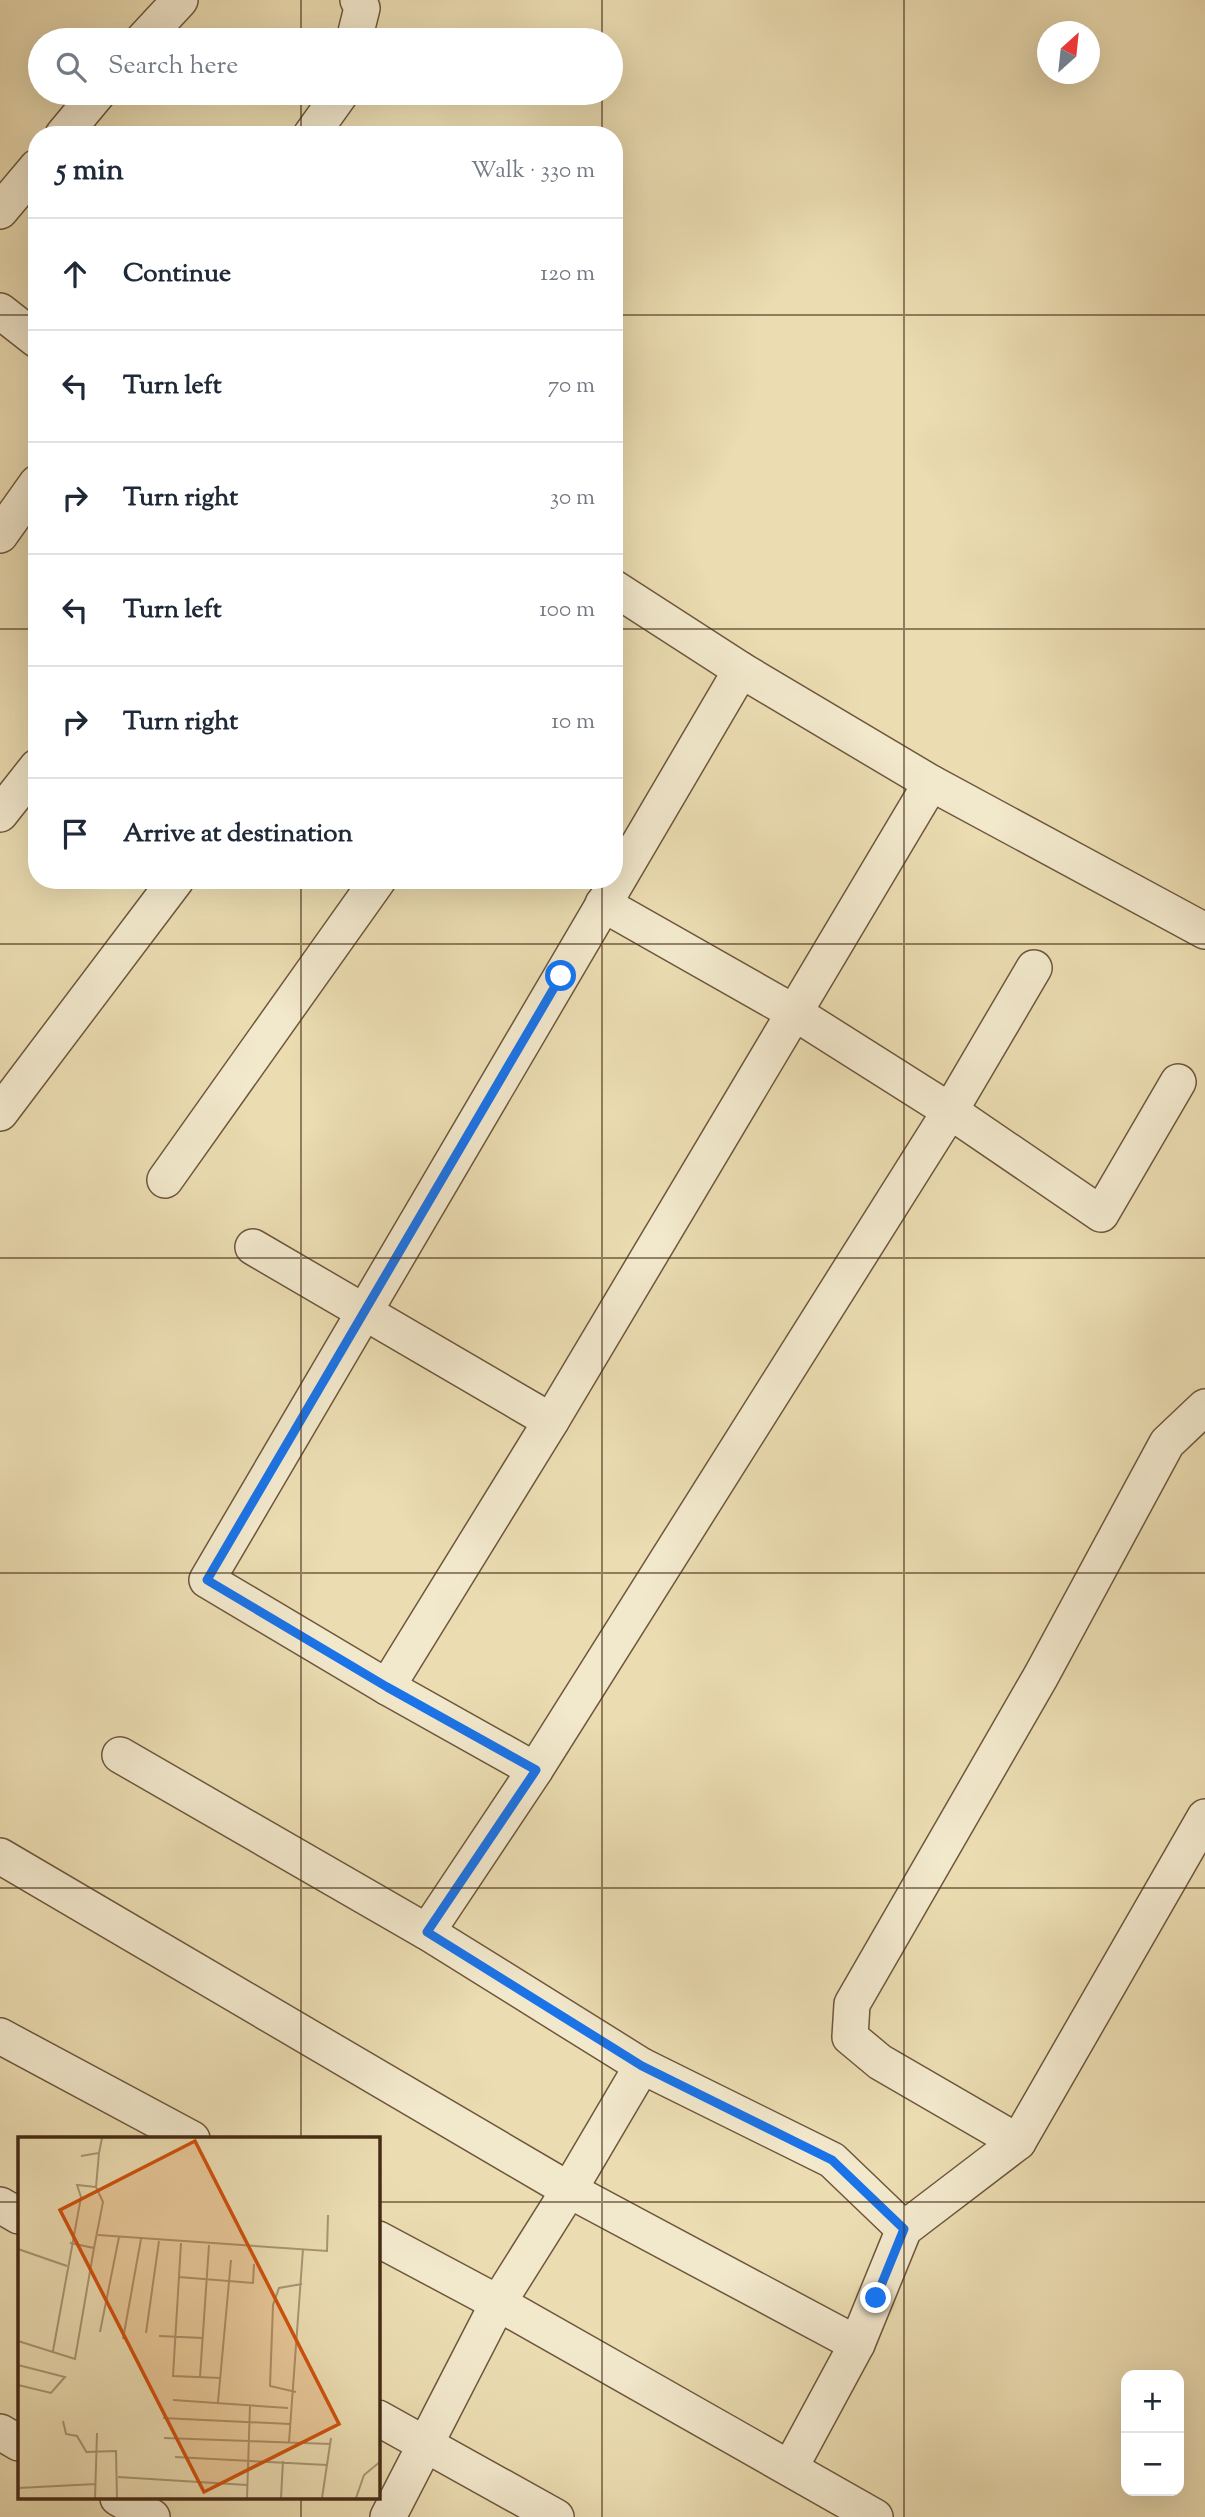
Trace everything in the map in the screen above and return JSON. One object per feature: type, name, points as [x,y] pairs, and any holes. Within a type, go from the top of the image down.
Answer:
[{"type":"street","points":[[154,28],[180,0]]},
{"type":"street","points":[[357,28],[362,8],[358,0]]},
{"type":"street","points":[[71,126],[88,105]]},
{"type":"street","points":[[317,126],[332,105]]},
{"type":"street","points":[[0,211],[28,178]]},
{"type":"street","points":[[0,311],[28,333]]},
{"type":"street","points":[[0,535],[28,496]]},
{"type":"street","points":[[623,594],[741,670],[931,783],[1205,931]]},
{"type":"street","points":[[623,870],[741,670]]},
{"type":"street","points":[[0,814],[28,778]]},
{"type":"street","points":[[387,1687],[551,1421],[931,783]]},
{"type":"street","points":[[0,1113],[169,889]]},
{"type":"street","points":[[165,1180],[373,889]]},
{"type":"street","points":[[536,1770],[387,1687],[207,1580],[612,889]]},
{"type":"street","points":[[603,904],[795,1013],[950,1111],[1101,1213],[1178,1082]]},
{"type":"street","points":[[427,1932],[536,1770],[950,1111],[1034,968]]},
{"type":"street","points":[[253,1247],[551,1421]]},
{"type":"street","points":[[1018,2142],[870,2053],[850,2037],[852,2004],[1041,1676],[1167,1443],[1205,1408]]},
{"type":"street","points":[[120,1755],[427,1932],[642,2066],[832,2160],[904,2229]]},
{"type":"street","points":[[790,2468],[857,2344],[904,2229],[1018,2142],[1205,1817]]},
{"type":"street","points":[[0,1856],[569,2190],[857,2344]]},
{"type":"street","points":[[0,2036],[188,2137]]},
{"type":"street","points":[[388,2517],[498,2303],[642,2066]]},
{"type":"street","points":[[0,2205],[18,2215]]},
{"type":"street","points":[[380,2240],[498,2303],[875,2517]]},
{"type":"street","points":[[380,2418],[556,2517]]},
{"type":"street","points":[[0,2432],[18,2442]]},
{"type":"street","points":[[122,2500],[152,2517]]},
{"type":"route","points":[[561,976],[207,1580],[387,1687],[536,1770],[427,1932],[642,2066],[832,2160],[904,2229],[876,2298]]}]
